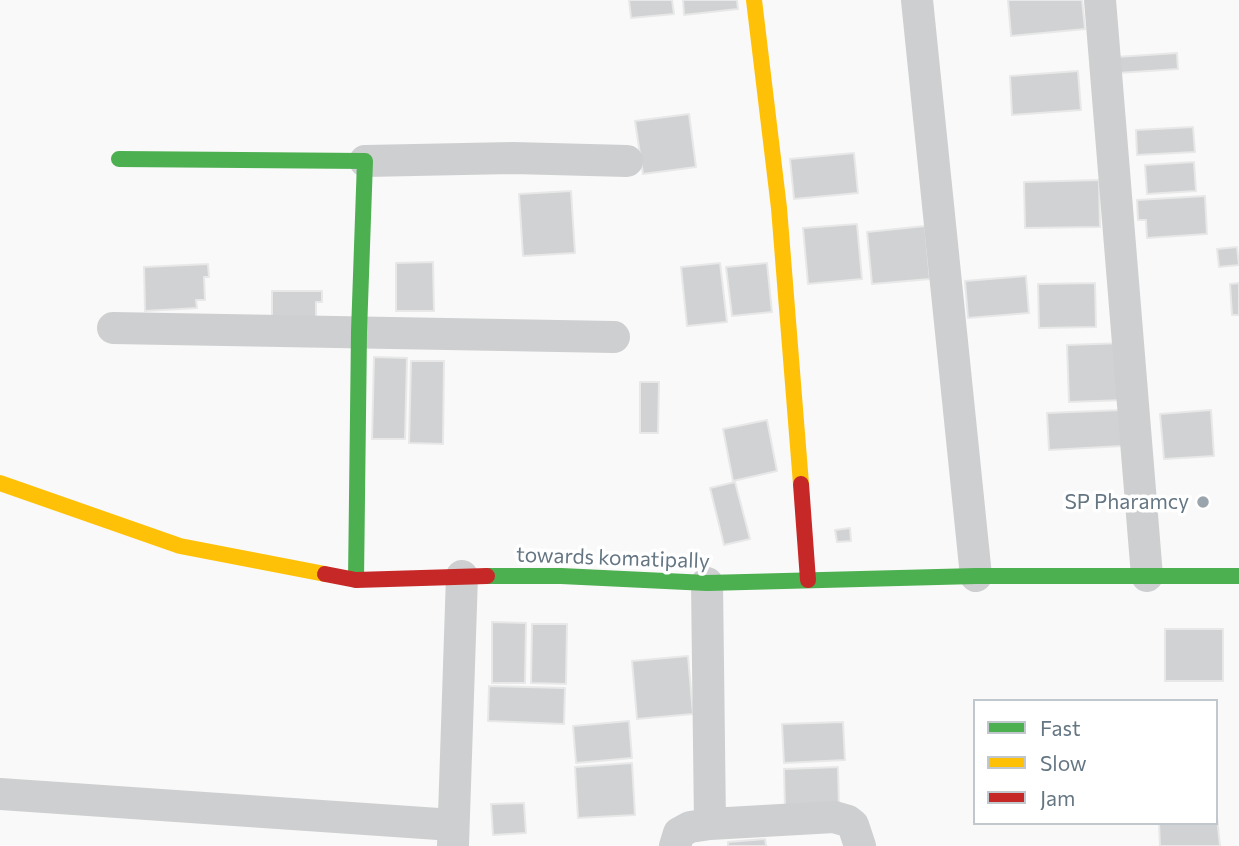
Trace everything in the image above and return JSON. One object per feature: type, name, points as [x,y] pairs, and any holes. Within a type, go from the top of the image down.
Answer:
[{"type":"street","points":[[754,0],[779,208],[808,580]]},
{"type":"street","points":[[917,0],[976,576]]},
{"type":"street","points":[[1100,0],[1147,576]]},
{"type":"street","points":[[118,159],[365,161],[513,158],[627,161]]},
{"type":"street","points":[[356,580],[359,332],[365,161]]},
{"type":"street","points":[[113,328],[614,337]]},
{"type":"street","name":"towards komatipally","points":[[0,483],[180,546],[356,580],[462,576],[604,577],[707,583],[976,576],[1239,576]]},
{"type":"street","points":[[0,794],[453,836],[462,576]]},
{"type":"street","points":[[707,583],[710,824]]},
{"type":"street","points":[[675,846],[679,833],[690,827],[834,817],[853,825],[860,846]]},
{"type":"building","points":[[629,0],[672,0],[674,14],[631,18]]},
{"type":"building","points":[[683,0],[737,0],[738,9],[684,15]]},
{"type":"building","points":[[1008,0],[1082,0],[1085,29],[1011,36]]},
{"type":"building","points":[[1177,53],[1178,69],[1118,73],[1116,57]]},
{"type":"building","points":[[1078,71],[1081,110],[1012,115],[1010,76]]},
{"type":"building","points":[[689,114],[696,167],[643,174],[635,121]]},
{"type":"building","points":[[1193,127],[1195,152],[1137,155],[1136,130]]},
{"type":"building","points":[[854,153],[858,193],[794,199],[790,159]]},
{"type":"building","points":[[1194,162],[1196,191],[1147,194],[1145,165]]},
{"type":"building","points":[[1099,180],[1100,227],[1025,228],[1024,182]]},
{"type":"building","points":[[571,191],[575,253],[523,256],[519,194]]},
{"type":"building","points":[[1205,196],[1207,234],[1147,238],[1146,220],[1138,220],[1137,200]]},
{"type":"building","points":[[857,224],[862,279],[808,284],[803,228]]},
{"type":"building","points":[[925,226],[930,279],[872,284],[867,232]]},
{"type":"building","points":[[1237,247],[1239,265],[1219,267],[1217,249]]},
{"type":"building","points":[[433,262],[434,311],[396,311],[396,263]]},
{"type":"building","points":[[720,263],[727,322],[687,326],[681,267]]},
{"type":"building","points":[[767,263],[772,312],[732,316],[726,267]]},
{"type":"building","points":[[208,264],[209,277],[204,277],[205,300],[196,300],[197,308],[145,311],[144,267]]},
{"type":"building","points":[[1026,276],[1029,313],[968,318],[965,281]]},
{"type":"building","points":[[1095,283],[1096,327],[1039,328],[1038,284]]},
{"type":"building","points":[[1239,283],[1239,315],[1232,315],[1230,284]]},
{"type":"building","points":[[272,291],[322,291],[322,302],[316,302],[316,319],[272,318]]},
{"type":"building","points":[[1123,343],[1125,400],[1069,402],[1067,345]]},
{"type":"building","points":[[374,357],[407,358],[405,439],[372,439]]},
{"type":"building","points":[[411,361],[444,361],[443,444],[409,443]]},
{"type":"building","points":[[640,382],[659,382],[658,433],[640,433]]},
{"type":"building","points":[[1121,410],[1123,446],[1049,450],[1047,413]]},
{"type":"building","points":[[1211,410],[1214,456],[1164,459],[1160,414]]},
{"type":"building","points":[[767,420],[777,471],[733,481],[723,429]]},
{"type":"building","points":[[735,482],[750,539],[724,545],[710,488]]},
{"type":"building","points":[[850,528],[851,541],[837,542],[835,530]]},
{"type":"building","points":[[492,622],[526,623],[525,683],[492,683]]},
{"type":"building","points":[[532,624],[567,624],[566,684],[531,683]]},
{"type":"building","points":[[1165,629],[1223,629],[1223,681],[1165,681]]},
{"type":"building","points":[[688,656],[693,714],[637,719],[632,661]]},
{"type":"building","points":[[489,686],[565,688],[564,724],[488,721]]},
{"type":"building","points":[[629,721],[632,758],[576,763],[573,726]]},
{"type":"building","points":[[843,722],[845,760],[784,763],[782,724]]},
{"type":"building","points":[[632,763],[635,815],[578,818],[575,767]]},
{"type":"building","points":[[838,767],[839,807],[785,809],[784,769]]},
{"type":"building","points":[[524,803],[526,833],[493,835],[491,804]]},
{"type":"building","points":[[1159,825],[1218,825],[1220,846],[1160,846]]},
{"type":"building","points":[[765,839],[766,846],[728,846],[728,842]]},
{"type":"traffic: fast","points":[[119,159],[365,161],[359,332],[356,580]]},
{"type":"traffic: fast","points":[[487,576],[561,576],[707,583],[976,576],[1239,576]]},
{"type":"traffic: slow","points":[[754,0],[779,208],[801,484]]},
{"type":"traffic: slow","points":[[0,483],[180,546],[325,574]]},
{"type":"traffic: jam","points":[[801,484],[808,580]]},
{"type":"traffic: jam","points":[[325,574],[356,580],[487,576]]},
{"type":"place","name":"SP Pharamcy","points":[[1203,502]]}]
